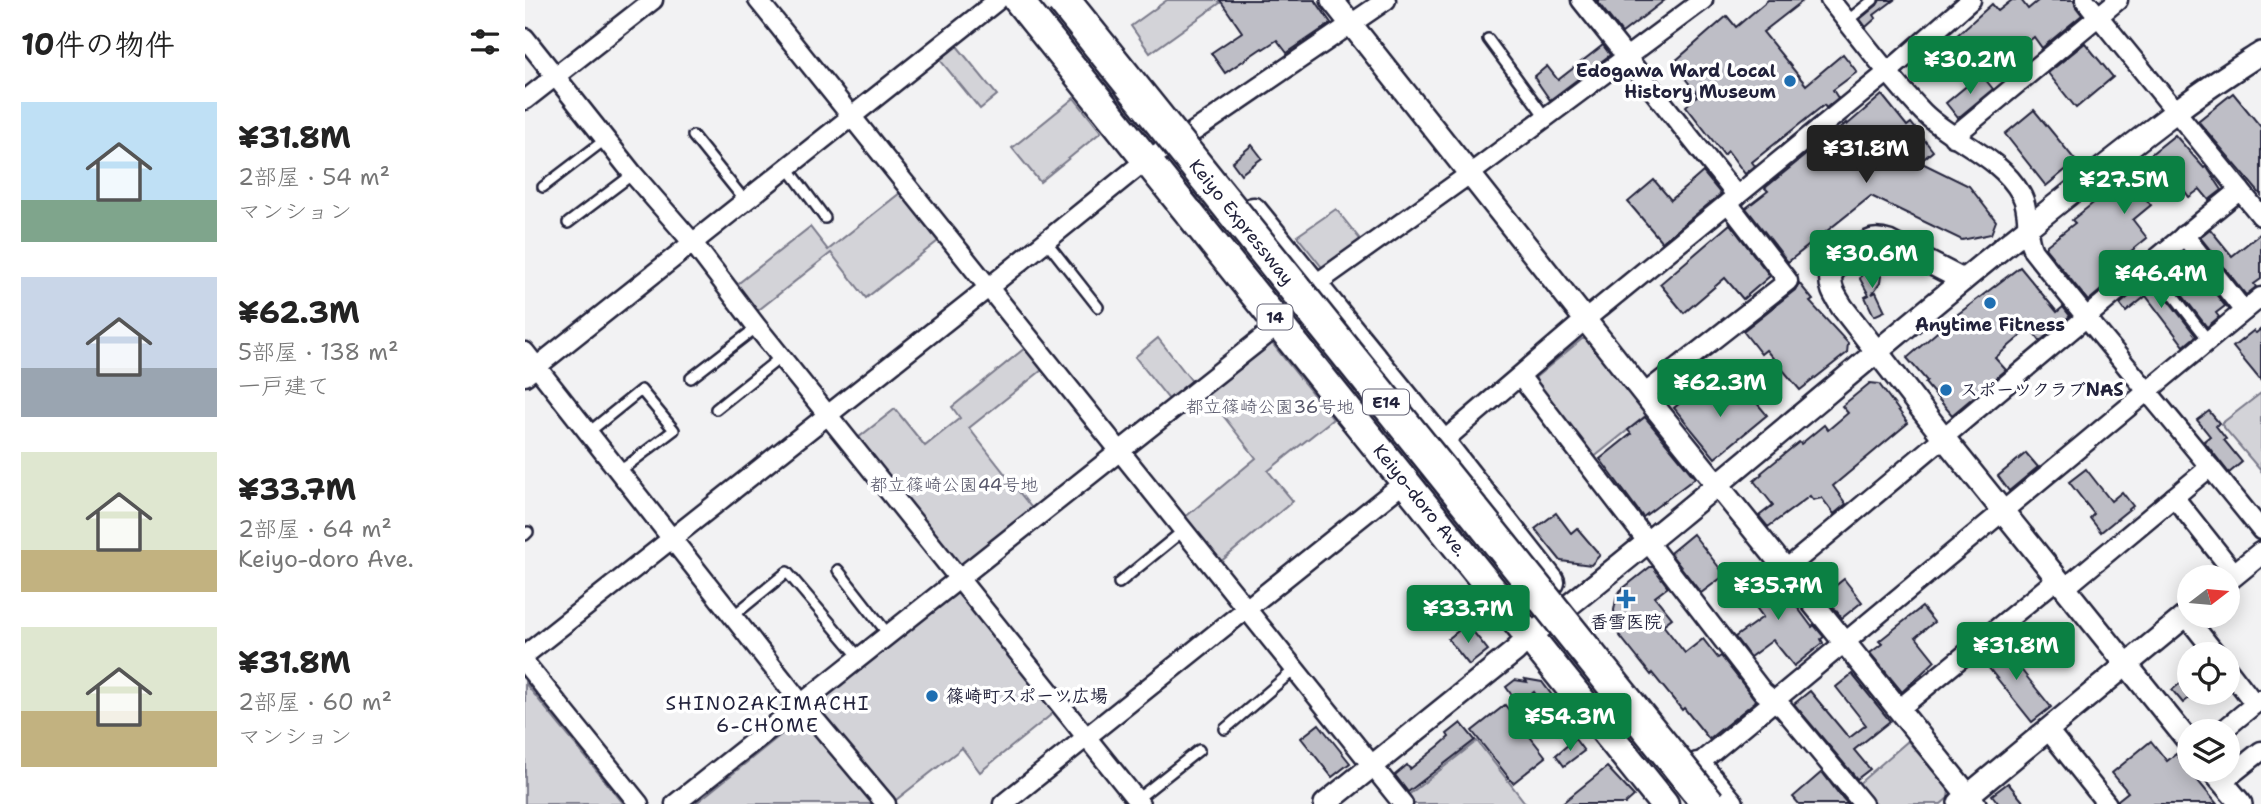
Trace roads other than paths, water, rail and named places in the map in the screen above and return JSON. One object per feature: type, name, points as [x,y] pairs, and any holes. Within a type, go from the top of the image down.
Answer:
[{"type":"highway","name":"Keiyo-doro Ave.","points":[[1018,0],[1663,802]]},
{"type":"highway","name":"Keiyo Expressway","points":[[1040,0],[1663,802]]},
{"type":"highway","name":"Keiyo Expressway","points":[[1063,0],[1709,804]]},
{"type":"highway","points":[[1083,0],[1729,804]]},
{"type":"street","points":[[758,0],[1403,804]]},
{"type":"street","points":[[531,371],[998,0]]},
{"type":"street","points":[[1332,0],[1644,394],[1899,709],[1967,801],[2177,622]]},
{"type":"street","points":[[525,655],[1146,160],[1189,134],[1386,0]]},
{"type":"street","points":[[1581,0],[1628,57],[1733,200],[1788,281],[1644,394]]},
{"type":"street","points":[[1313,286],[1546,118],[1703,0]]},
{"type":"street","points":[[1830,0],[1923,112],[2006,173],[2025,201],[2029,241],[2033,251],[2261,530]]},
{"type":"street","points":[[2085,0],[2261,216]]},
{"type":"street","points":[[1953,136],[2118,0]]},
{"type":"street","points":[[525,100],[651,1]]},
{"type":"street","points":[[1441,443],[1586,319],[1888,72],[1964,2]]},
{"type":"street","points":[[525,38],[633,174],[693,243],[781,358],[1138,802]]},
{"type":"street","points":[[1325,804],[1718,485],[1963,280],[2175,111],[2261,52]]},
{"type":"street","points":[[1786,569],[2240,190]]},
{"type":"street","points":[[2184,235],[2244,312]]},
{"type":"street","points":[[1963,280],[1883,240],[1867,242],[1837,266],[1831,278],[1834,294],[1944,439],[2177,727]]},
{"type":"street","points":[[1697,765],[2261,297]]},
{"type":"street","points":[[675,804],[1280,324]]},
{"type":"street","points":[[525,352],[531,371],[589,432],[801,703],[886,804]]},
{"type":"street","points":[[1520,376],[1763,692],[1784,709],[1863,804]]},
{"type":"street","points":[[1899,709],[2210,467]]},
{"type":"street","points":[[1003,804],[1406,481]]},
{"type":"street","points":[[2174,497],[2222,565]]},
{"type":"street","points":[[2240,570],[2261,553]]},
{"type":"street","points":[[525,663],[639,804]]},
{"type":"street","points":[[2237,719],[2258,701],[2240,682]]},
{"type":"street","points":[[2048,730],[2107,804]]},
{"type":"street","points":[[2240,763],[2261,751]]},
{"type":"street","points":[[2222,782],[2241,804]]},
{"type":"lane","points":[[1847,21],[1873,0]]},
{"type":"lane","points":[[1488,39],[1546,118]]},
{"type":"lane","points":[[693,136],[746,202]]},
{"type":"lane","points":[[543,187],[605,139]]},
{"type":"lane","points":[[788,168],[825,218]]},
{"type":"lane","points":[[568,223],[633,174]]},
{"type":"lane","points":[[1046,241],[1098,307]]},
{"type":"lane","points":[[2149,264],[2209,341]]},
{"type":"lane","points":[[691,377],[757,327]]},
{"type":"lane","points":[[716,409],[781,358]]},
{"type":"lane","points":[[589,432],[641,390],[674,430],[620,471]]},
{"type":"lane","points":[[1119,583],[1184,530]]},
{"type":"lane","points":[[838,570],[888,634]]},
{"type":"lane","points":[[733,616],[786,572],[859,657]]},
{"type":"lane","points":[[1225,729],[1295,669]]},
{"type":"lane","points":[[1138,802],[1199,750]]},
{"type":"place","name":"Edogawa Ward Local History Museum","points":[[1790,81]]},
{"type":"place","name":"Anytime Fitness","points":[[1990,303]]},
{"type":"place","name":"スポーツクラブNAS","points":[[1946,390]]},
{"type":"place","name":"香雪医院","points":[[1626,599]]},
{"type":"place","name":"篠崎町スポーツ広場","points":[[932,696]]},
{"type":"district","name":"SHINOZAKIMACHI 6-CHOME","points":[[768,714]]},
{"type":"park label","name":"都立篠崎公園36号地","points":[[1270,407]]},
{"type":"park label","name":"都立篠崎公園44号地","points":[[954,485]]}]
